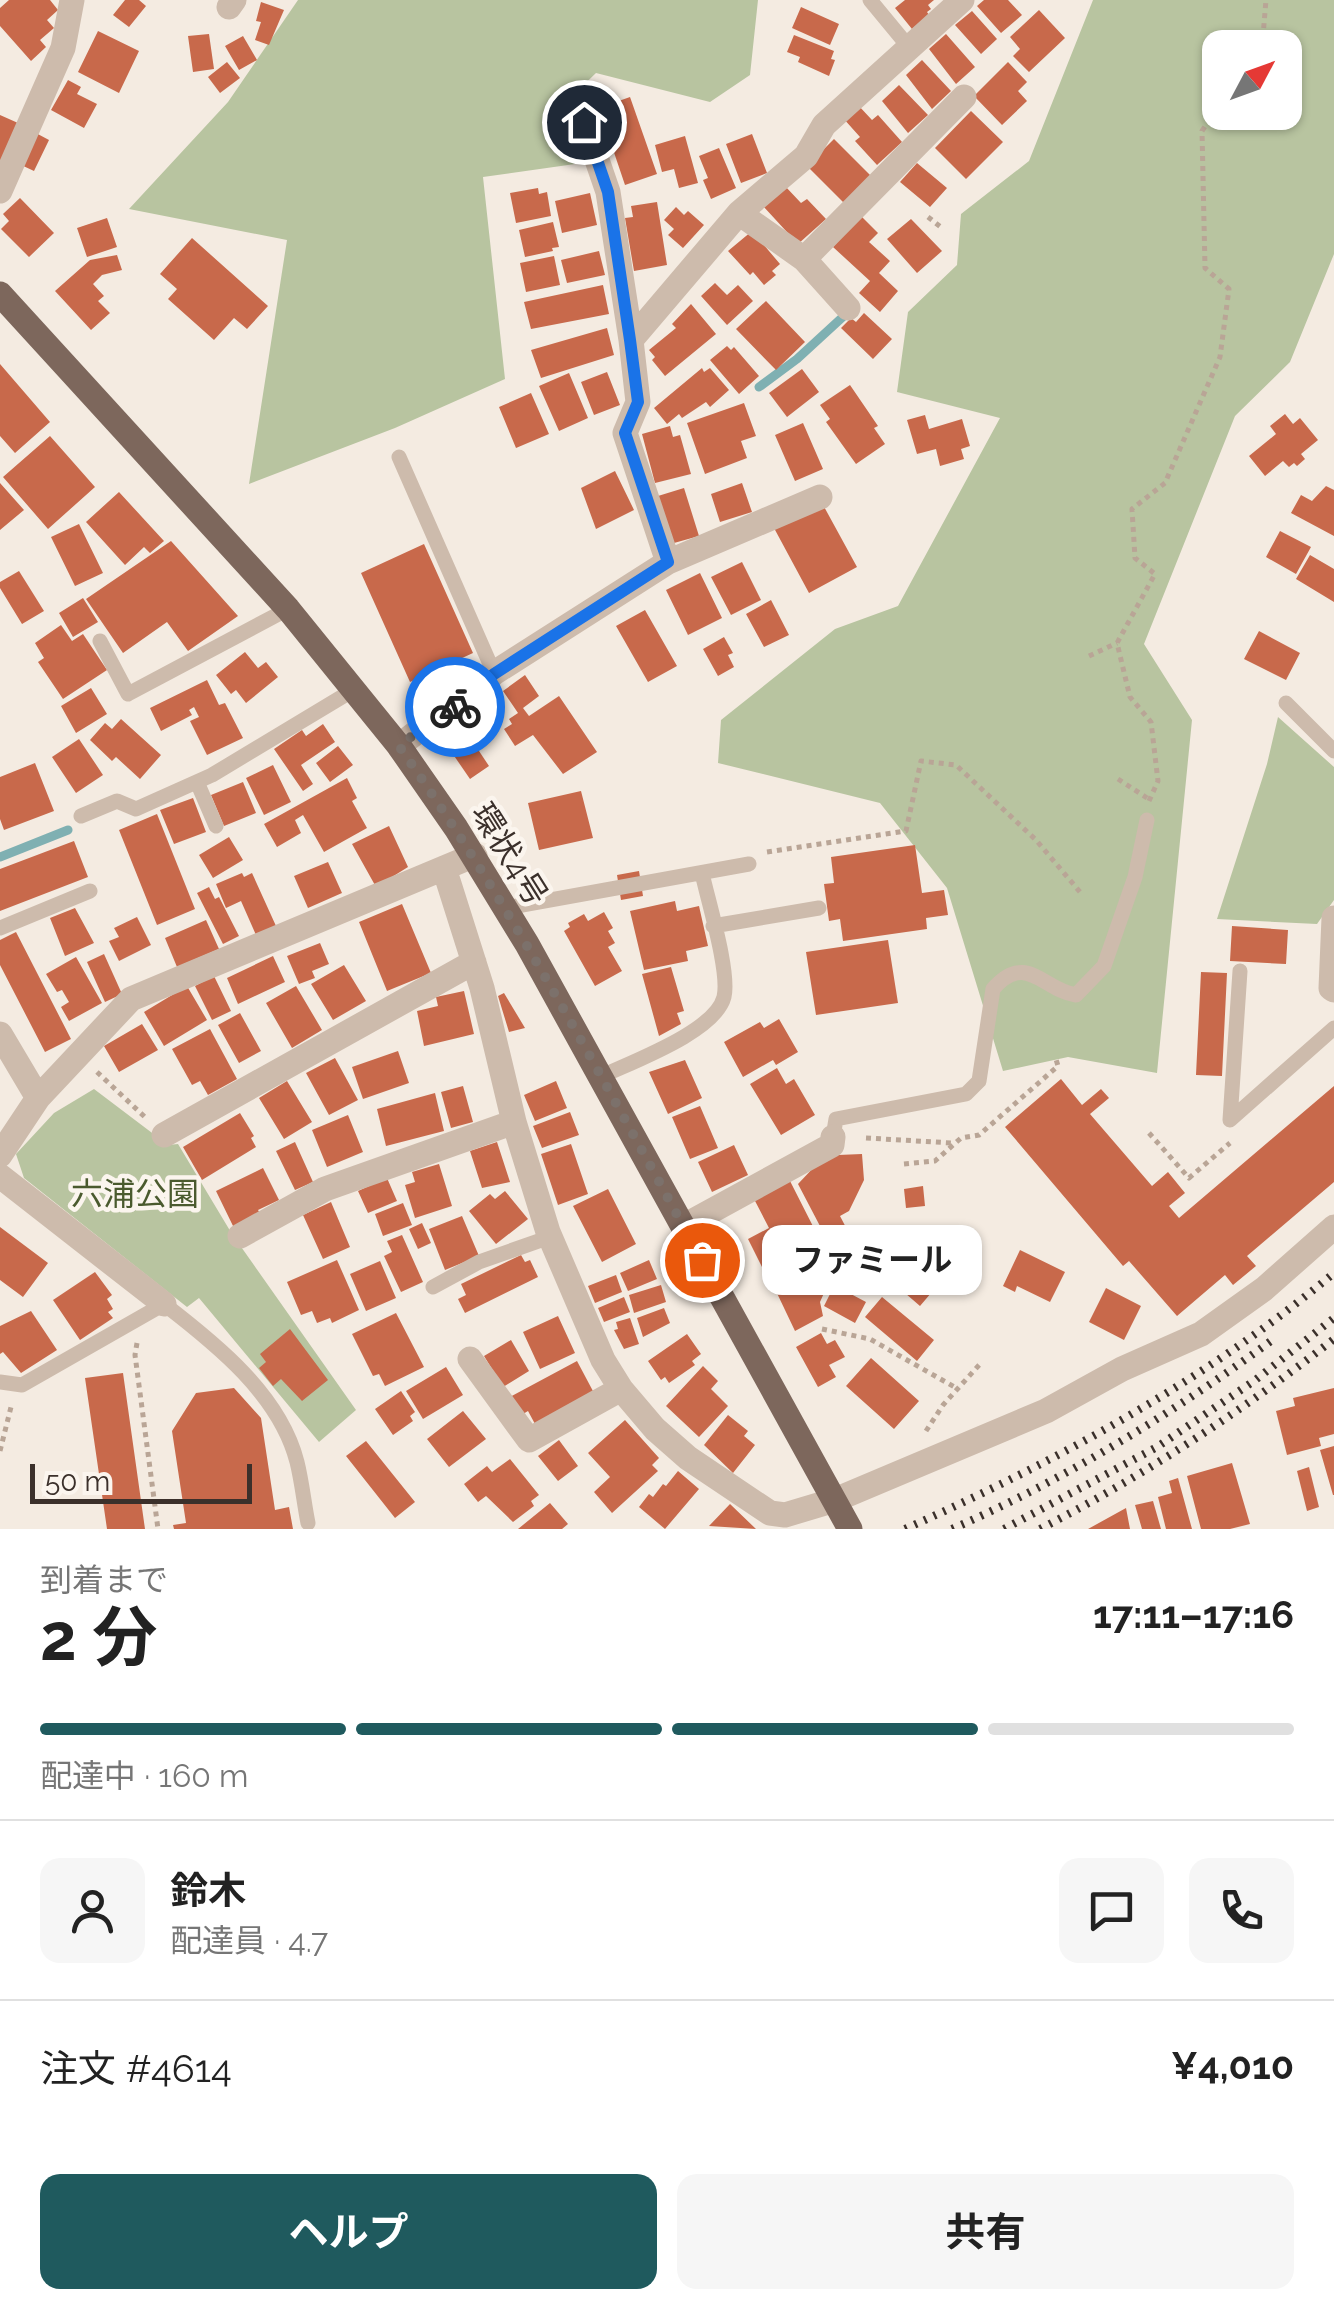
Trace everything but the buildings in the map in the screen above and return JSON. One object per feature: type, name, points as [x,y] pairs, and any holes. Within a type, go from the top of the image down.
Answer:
[{"type":"main road","name":"環状4号","points":[[0,294],[288,609],[399,746],[475,856],[850,1529]]},
{"type":"street","points":[[0,191],[64,48],[72,0]]},
{"type":"street","points":[[630,340],[739,213],[806,156],[824,124],[962,0]]},
{"type":"street","points":[[804,259],[964,98]]},
{"type":"street","points":[[584,122],[608,192],[630,340],[638,402],[625,433],[668,562]]},
{"type":"street","points":[[739,213],[804,259],[848,308]]},
{"type":"street","points":[[399,746],[461,704],[494,674],[668,562],[820,497]]},
{"type":"street","points":[[0,1155],[38,1098],[131,999],[475,856]]},
{"type":"street","points":[[444,868],[474,962],[514,1122],[550,1237],[580,1314],[621,1388],[655,1429],[688,1458],[770,1513],[785,1515],[835,1500],[1046,1411],[1122,1369],[1201,1334],[1264,1288],[1334,1227]]},
{"type":"street","points":[[1334,918],[1334,990]]},
{"type":"street","points":[[164,1135],[474,962]]},
{"type":"street","points":[[0,1034],[38,1098]]},
{"type":"street","points":[[240,1236],[326,1189],[514,1122]]},
{"type":"street","points":[[684,1226],[832,1145],[833,1137]]},
{"type":"street","points":[[0,1176],[164,1304]]},
{"type":"street","points":[[470,1359],[529,1440],[621,1388]]},
{"type":"lane","points":[[870,0],[908,46]]},
{"type":"lane","points":[[399,457],[494,674]]},
{"type":"lane","points":[[100,641],[128,694],[288,609]]},
{"type":"lane","points":[[81,816],[117,801],[136,809],[197,782],[355,690]]},
{"type":"lane","points":[[1286,703],[1334,752]]},
{"type":"lane","points":[[197,782],[216,826]]},
{"type":"lane","points":[[833,1137],[836,1119],[966,1094],[978,1081],[993,989],[1002,978],[1025,972],[1046,980],[1061,993],[1076,995],[1104,966],[1135,877],[1147,820]]},
{"type":"lane","points":[[506,908],[749,864]]},
{"type":"lane","points":[[600,1077],[698,1028],[714,1015],[724,998],[724,977],[702,872]]},
{"type":"lane","points":[[0,928],[90,891]]},
{"type":"lane","points":[[714,926],[819,908]]},
{"type":"lane","points":[[1240,972],[1230,1120],[1334,1028]]},
{"type":"lane","points":[[433,1287],[479,1262],[550,1237]]},
{"type":"lane","points":[[8,1383],[22,1385],[164,1304],[211,1340],[273,1408],[297,1459],[308,1524]]},
{"type":"path","points":[[1264,30],[1266,0]]},
{"type":"path","points":[[1089,656],[1117,643],[1155,574],[1136,558],[1132,508],[1165,483],[1220,358],[1229,289],[1204,268],[1203,130]]},
{"type":"path","points":[[928,217],[942,228]]},
{"type":"path","points":[[1117,643],[1130,697],[1151,722],[1158,780],[1149,800],[1147,820]]},
{"type":"path","points":[[749,864],[749,855],[906,831],[920,762],[956,765],[1036,840],[1080,892]]},
{"type":"path","points":[[1118,778],[1149,800]]},
{"type":"path","points":[[77,1053],[164,1135]]},
{"type":"path","points":[[904,1164],[935,1161],[960,1138],[979,1135],[1058,1066],[1055,1056]]},
{"type":"path","points":[[833,1137],[952,1144]]},
{"type":"path","points":[[140,1318],[136,1355],[158,1529]]},
{"type":"path","points":[[822,1329],[870,1339],[958,1389]]},
{"type":"path","points":[[943,1405],[980,1364]]},
{"type":"path","points":[[0,1451],[8,1383]]},
{"type":"green space","points":[[298,0],[758,0],[750,75],[710,102],[596,73],[564,104],[575,164],[483,177],[505,379],[395,428],[249,484],[287,240],[129,209],[228,102]]},
{"type":"green space","points":[[1093,0],[1334,0],[1334,254],[1290,362],[1235,416],[1144,644],[1192,720],[1157,1073],[1068,1057],[1003,1071],[947,888],[880,803],[718,763],[721,720],[835,629],[898,606],[1000,418],[897,392],[908,312],[957,265],[961,214],[1029,161]]},
{"type":"green space","points":[[1278,717],[1334,767],[1334,900],[1317,924],[1217,919],[1267,764]]},
{"type":"green space","name":"六浦公園","points":[[94,1089],[168,1145],[178,1144],[232,1234],[356,1410],[319,1442],[199,1298],[187,1307],[24,1178],[16,1154],[54,1113]]},
{"type":"waterway","points":[[759,387],[846,314]]},
{"type":"waterway","points":[[0,857],[68,830]]},
{"type":"railway","points":[[905,1529],[1019,1475],[1129,1416],[1234,1349],[1334,1273]]},
{"type":"railway","points":[[1004,1529],[1157,1447],[1254,1381],[1334,1318]]},
{"type":"railway","points":[[952,1529],[1119,1442],[1275,1338]]},
{"type":"railway","points":[[1040,1529],[1192,1441],[1334,1339]]},
{"type":"way so far","points":[[455,707],[399,746],[506,908],[702,1260]]},
{"type":"place","name":"ファミール","points":[[702,1260]]},
{"type":"route","points":[[455,707],[494,674],[668,562],[625,433],[638,402],[630,340],[608,192],[584,122]]}]
